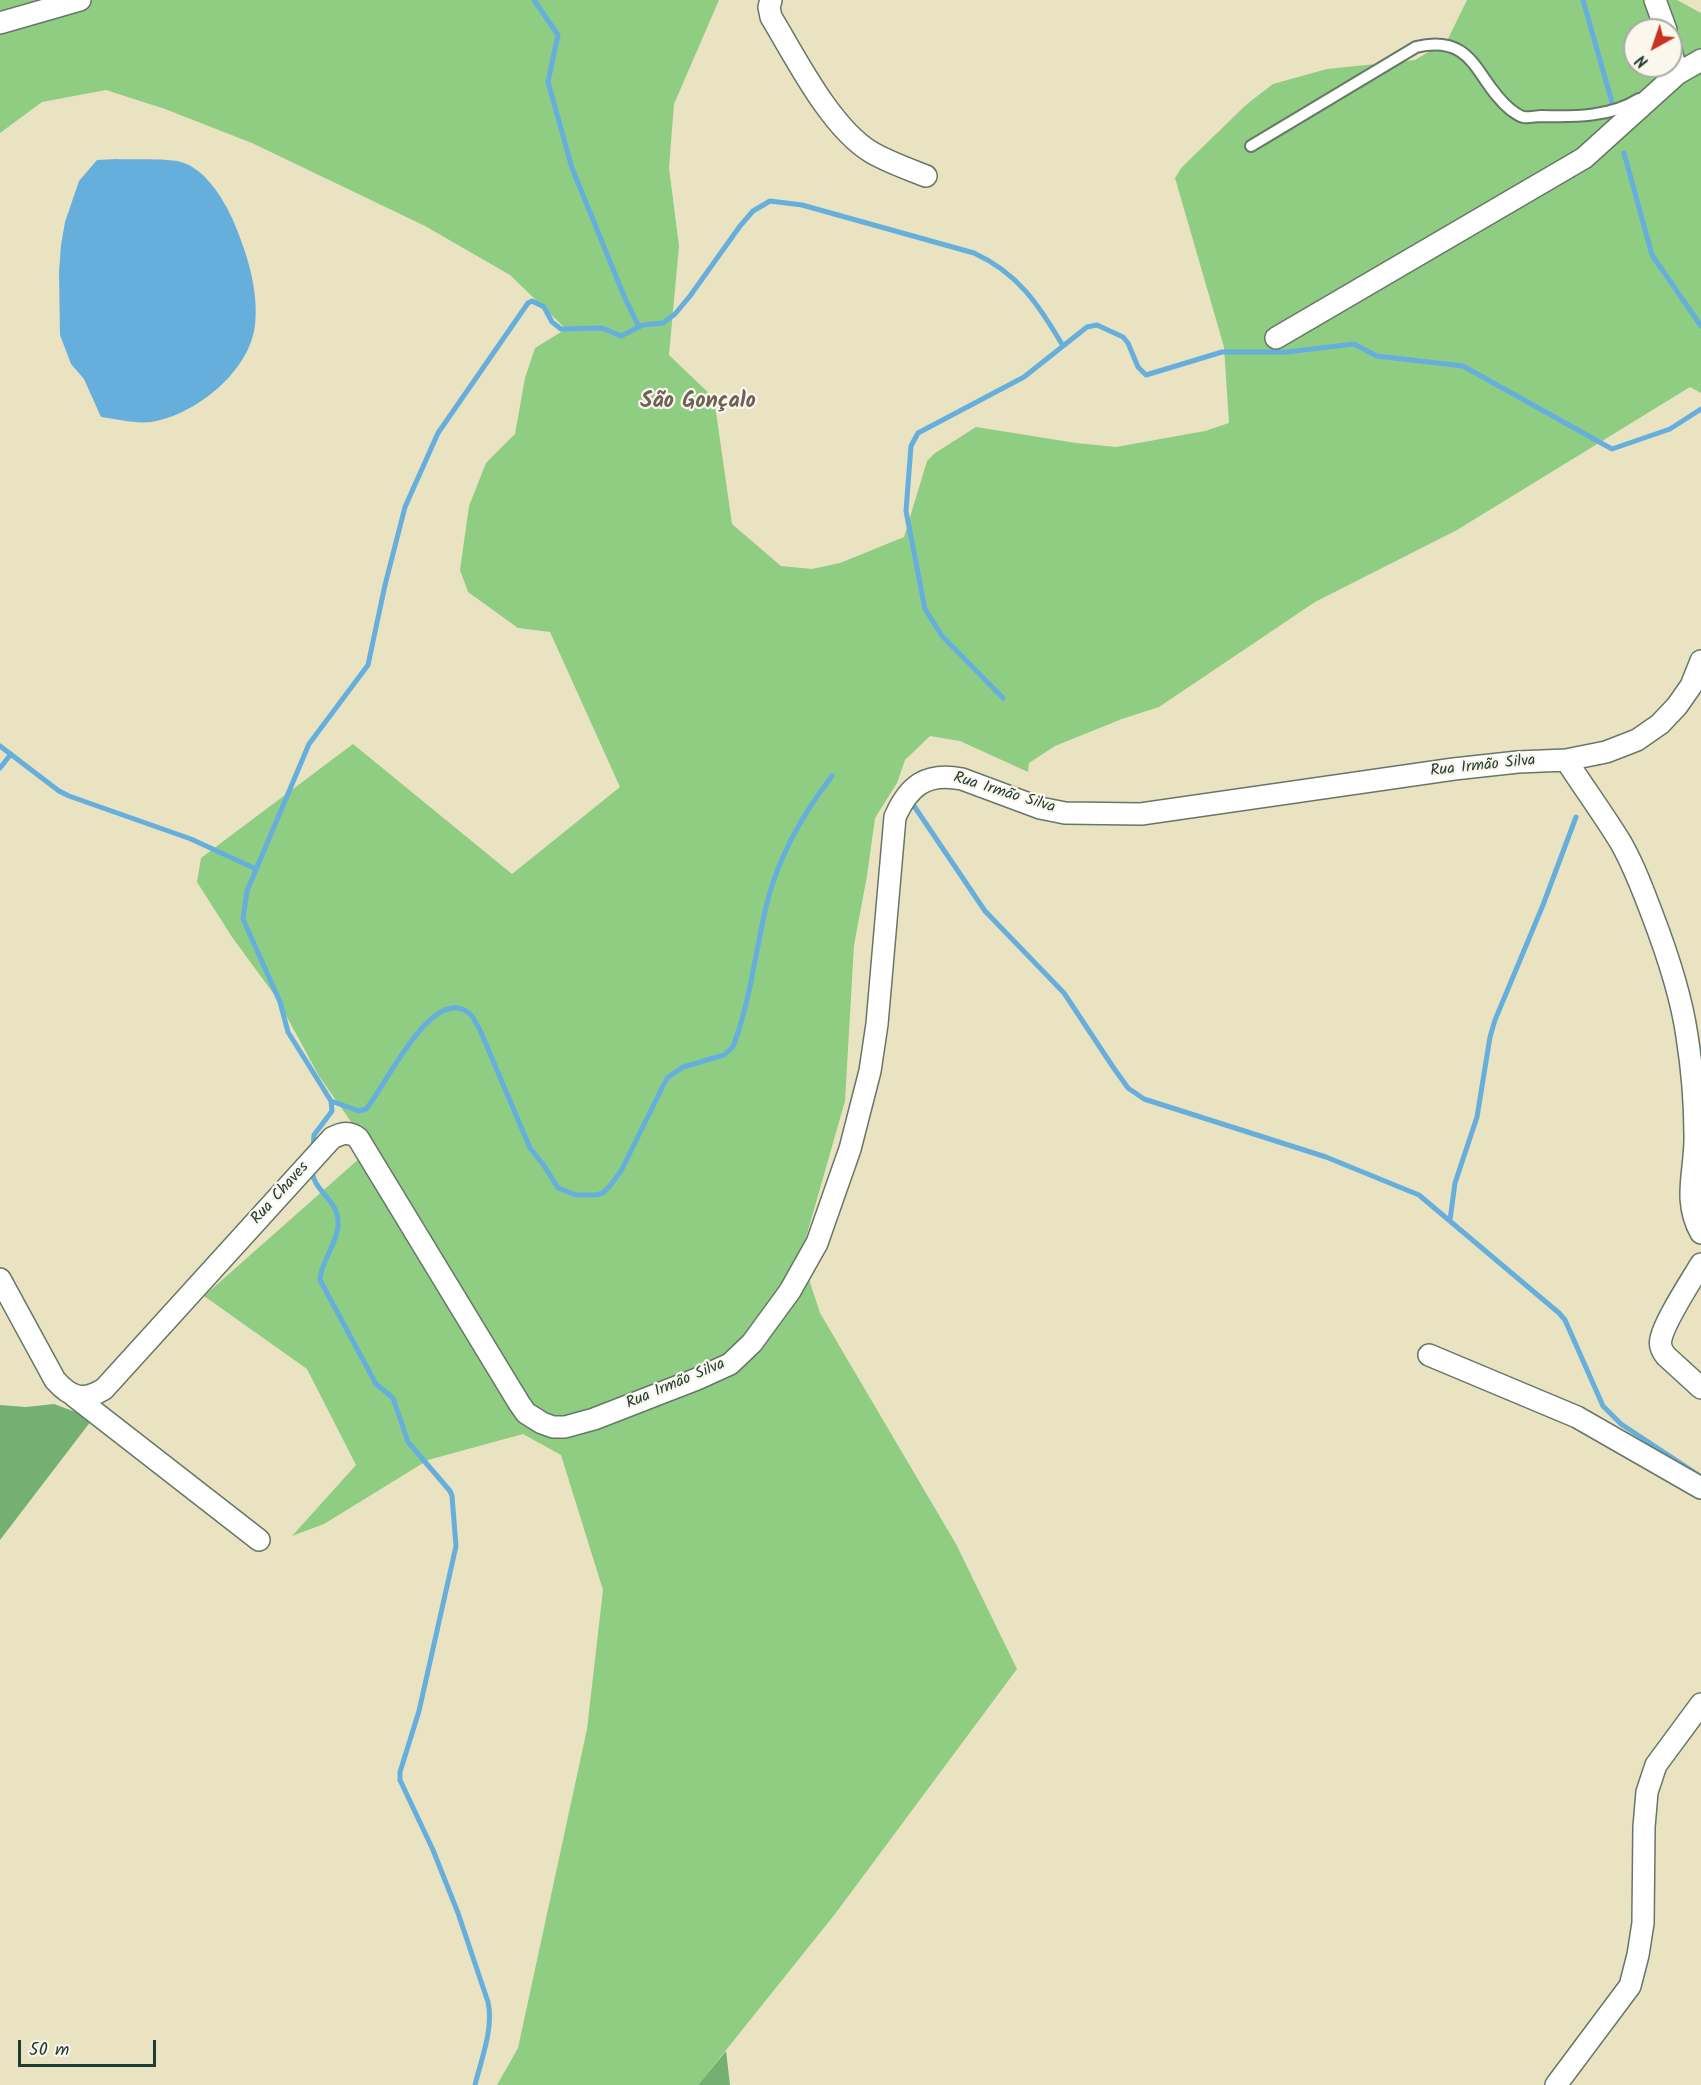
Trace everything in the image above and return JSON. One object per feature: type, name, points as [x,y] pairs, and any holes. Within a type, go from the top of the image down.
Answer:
[{"type":"street","points":[[7,21],[80,0]]},
{"type":"street","points":[[771,0],[769,7],[771,17],[833,116],[855,140],[872,153],[926,176]]},
{"type":"street","points":[[1655,0],[1662,18]]},
{"type":"street","points":[[1683,70],[1701,60]]},
{"type":"street","points":[[1276,338],[1584,158],[1673,78]]},
{"type":"street","name":"Rua Irmão Silva","points":[[533,1418],[553,1427],[575,1425],[697,1379],[730,1364],[752,1343],[775,1314],[806,1266],[817,1243],[850,1149],[870,1071],[877,1024],[895,817],[903,800],[913,788],[939,777],[951,776],[962,778],[1040,808],[1065,813],[1141,813],[1454,769],[1518,762],[1566,760],[1606,752],[1637,740],[1660,724],[1686,693],[1701,661]]},
{"type":"street","points":[[1566,760],[1621,844],[1639,880],[1663,942],[1679,993],[1692,1019],[1695,1137],[1690,1205],[1701,1233]]},
{"type":"street","name":"Rua Chaves","points":[[74,1396],[95,1395],[104,1389],[332,1138],[341,1133],[351,1133],[358,1138],[519,1403],[533,1418]]},
{"type":"street","points":[[1701,1264],[1660,1341],[1662,1351],[1666,1356],[1701,1388]]},
{"type":"street","points":[[0,1279],[55,1380],[64,1391],[74,1396],[259,1540]]},
{"type":"street","points":[[1429,1355],[1577,1417],[1701,1488]]},
{"type":"street","points":[[1556,2085],[1630,1986],[1643,1923],[1644,1827],[1647,1791],[1656,1765],[1701,1704]]},
{"type":"lane","points":[[1251,146],[1416,47],[1430,44],[1459,49],[1475,65],[1510,109],[1522,117],[1607,112],[1632,104],[1671,78]]},
{"type":"green space","points":[[0,0],[719,0],[674,104],[669,168],[679,246],[669,355],[714,398],[732,524],[781,566],[812,569],[840,563],[904,537],[927,461],[935,453],[976,427],[1116,447],[1205,431],[1229,423],[1224,347],[1175,178],[1182,167],[1247,104],[1273,84],[1327,69],[1415,60],[1447,41],[1467,0],[1677,0],[1701,13],[1701,393],[1690,387],[1457,530],[1315,602],[1159,707],[1055,746],[1029,763],[1028,772],[960,741],[930,736],[905,760],[897,783],[875,818],[854,945],[845,1101],[801,1255],[820,1313],[956,1544],[1017,1669],[835,1914],[698,2085],[497,2085],[518,2048],[587,1729],[603,1590],[561,1455],[523,1434],[428,1460],[324,1524],[292,1536],[356,1465],[307,1369],[204,1296],[370,1149],[319,1076],[276,997],[232,937],[197,882],[201,858],[353,744],[512,874],[620,787],[550,632],[518,628],[468,592],[460,570],[469,506],[486,463],[515,434],[525,378],[535,348],[566,329],[510,275],[425,226],[252,143],[165,109],[106,90],[42,102],[0,133]]},
{"type":"green space","points":[[54,1404],[81,1414],[91,1421],[0,1540],[0,1405],[26,1407]]},
{"type":"green space","points":[[726,2051],[730,2085],[698,2085]]},
{"type":"water","points":[[97,160],[181,162],[205,177],[223,202],[237,230],[250,270],[255,298],[255,325],[251,342],[243,359],[232,374],[218,388],[186,410],[151,422],[132,422],[101,417],[84,379],[71,364],[60,335],[59,272],[65,222],[79,181]]},
{"type":"waterway","points":[[534,0],[558,35],[548,82],[572,168],[639,327]]},
{"type":"waterway","points":[[1583,0],[1613,106]]},
{"type":"waterway","points":[[1624,153],[1652,255],[1701,326]]},
{"type":"waterway","points":[[313,1150],[314,1135],[332,1111],[331,1101],[288,1032],[280,1002],[243,919],[247,891],[309,744],[368,665],[405,507],[438,433],[528,303],[532,301],[544,307],[552,322],[561,329],[602,328],[621,336],[643,325],[663,323],[675,314],[690,296],[753,211],[770,201],[802,205],[974,253],[1015,280],[1036,304],[1063,346]]},
{"type":"waterway","points":[[1003,698],[942,636],[925,609],[906,511],[911,446],[918,433],[1024,377],[1087,327],[1097,325],[1123,337],[1138,367],[1146,375],[1222,352],[1287,352],[1354,344],[1377,356],[1463,366],[1612,449],[1670,429],[1701,409]]},
{"type":"waterway","points":[[0,746],[59,791],[69,796],[191,839],[256,869]]},
{"type":"waterway","points":[[0,768],[11,754]]},
{"type":"waterway","points":[[331,1101],[359,1111],[366,1109],[397,1061],[426,1024],[441,1012],[456,1008],[470,1014],[480,1030],[530,1148],[558,1188],[576,1195],[603,1193],[621,1171],[667,1078],[683,1067],[724,1055],[733,1047],[744,1013],[766,907],[777,872],[801,822],[832,776]]},
{"type":"waterway","points":[[910,800],[985,911],[1064,993],[1128,1088],[1144,1099],[1326,1157],[1419,1195],[1559,1313],[1565,1320],[1603,1406],[1621,1424],[1700,1476]]},
{"type":"waterway","points":[[1450,1220],[1455,1183],[1477,1117],[1490,1037],[1495,1020],[1543,905],[1576,817]]},
{"type":"waterway","points":[[312,1168],[316,1184],[335,1209],[338,1226],[320,1280],[376,1384],[393,1398],[408,1442],[452,1496],[456,1546],[419,1711],[400,1772],[400,1780],[433,1850],[458,1913],[488,2002],[488,2033],[475,2085]]},
{"type":"district","name":"São Gonçalo","points":[[698,403]]}]
